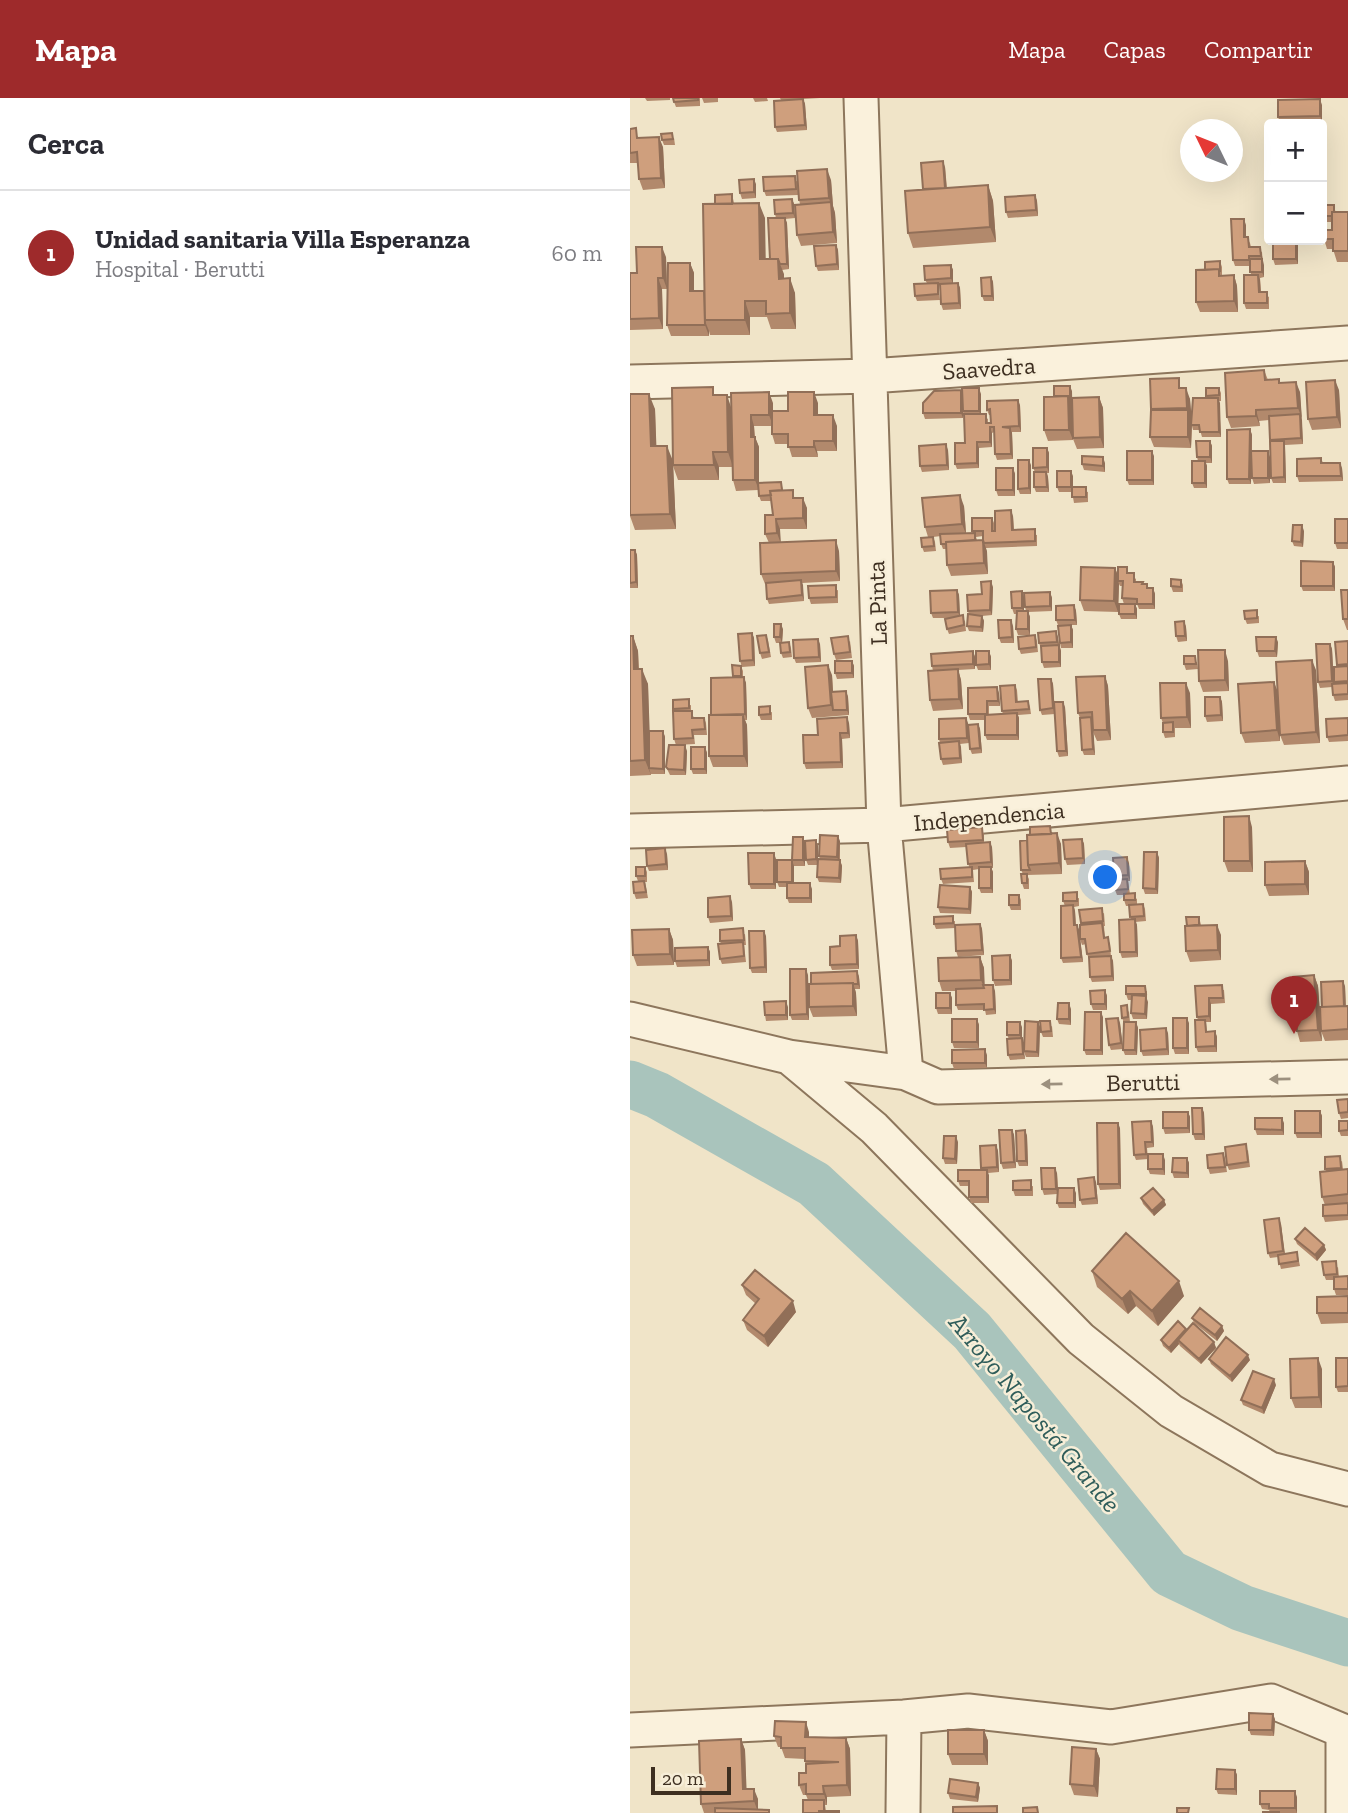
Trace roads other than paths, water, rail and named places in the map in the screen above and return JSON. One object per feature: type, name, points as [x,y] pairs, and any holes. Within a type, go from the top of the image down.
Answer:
[{"type":"street","name":"La Pinta","points":[[861,98],[884,825],[906,1073]]},
{"type":"street","name":"Saavedra","points":[[630,382],[870,376],[1348,343]]},
{"type":"street","name":"Independencia","points":[[630,831],[884,825],[1348,783]]},
{"type":"street","points":[[630,1019],[789,1057],[906,1073]]},
{"type":"street","points":[[789,1057],[874,1128],[1081,1339],[1171,1411],[1270,1469],[1348,1489]]},
{"type":"street","name":"Berutti","points":[[906,1073],[938,1087],[1348,1077]]},
{"type":"street","points":[[630,1730],[904,1717],[968,1710],[1111,1727],[1271,1701],[1346,1733],[1343,1813]]},
{"type":"street","points":[[903,1813],[904,1717]]},
{"type":"waterway","name":"Arroyo Napostá Grande","points":[[630,1084],[657,1095],[814,1184],[972,1331],[1169,1573],[1242,1608],[1348,1643]]},
{"type":"place","name":"Unidad sanitaria Villa Esperanza","points":[[1294,1034]]}]
